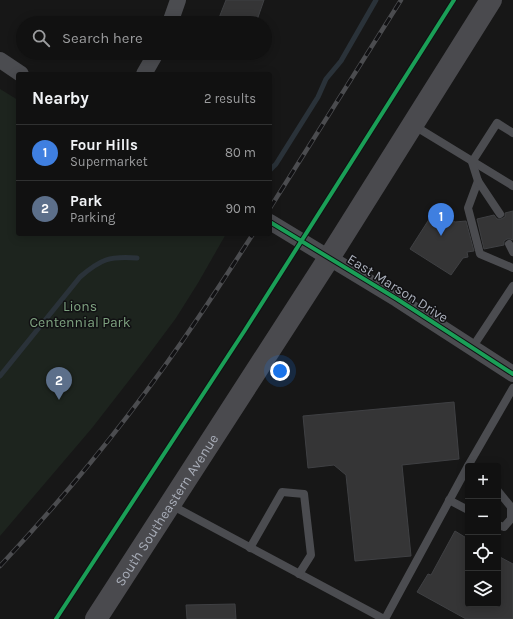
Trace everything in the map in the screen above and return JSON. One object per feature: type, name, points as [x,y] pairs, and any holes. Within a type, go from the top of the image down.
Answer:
[{"type":"main road","name":"South Southeastern Avenue","points":[[96,619],[329,258],[491,0]]},
{"type":"street","points":[[172,16],[178,0]]},
{"type":"street","points":[[0,60],[18,72]]},
{"type":"street","points":[[145,72],[152,60]]},
{"type":"street","name":"East Marson Drive","points":[[272,223],[398,299],[513,374]]},
{"type":"lane","points":[[472,162],[497,123],[513,133]]},
{"type":"lane","points":[[413,125],[513,186]]},
{"type":"lane","points":[[472,162],[478,181],[500,214]]},
{"type":"lane","points":[[478,181],[468,208],[480,254],[513,268]]},
{"type":"lane","points":[[509,244],[513,252]]},
{"type":"lane","points":[[472,348],[512,290]]},
{"type":"lane","points":[[470,463],[513,388]]},
{"type":"lane","points":[[170,505],[384,619],[465,471]]},
{"type":"lane","points":[[250,548],[282,492],[304,494],[311,555],[299,574]]},
{"type":"lane","points":[[501,495],[511,507],[511,519],[504,527],[501,526]]},
{"type":"lane","points":[[449,500],[465,508]]},
{"type":"green space","name":"Lions Centennial Park","points":[[0,89],[16,99],[16,236],[225,236],[176,318],[141,365],[92,428],[0,536]]},
{"type":"building","points":[[226,0],[264,0],[258,16],[220,16]]},
{"type":"building","points":[[435,210],[455,222],[466,221],[474,251],[467,252],[468,257],[463,258],[451,275],[410,249]]},
{"type":"building","points":[[513,211],[513,240],[507,239],[504,241],[504,245],[484,249],[477,219],[494,215],[497,219],[501,219],[505,217],[505,213]]},
{"type":"building","points":[[454,402],[459,459],[402,465],[411,556],[355,561],[346,475],[334,465],[308,468],[303,416]]},
{"type":"building","points":[[455,531],[465,537],[465,607],[501,607],[501,558],[513,564],[513,619],[466,619],[417,592],[428,574],[431,575]]},
{"type":"building","points":[[235,604],[236,619],[187,619],[186,605]]},
{"type":"waterway","points":[[272,168],[318,97],[326,79],[341,61],[376,0]]},
{"type":"waterway","points":[[0,376],[80,277],[94,266],[106,260],[112,258],[137,258]]},
{"type":"railway","points":[[272,205],[401,0]]},
{"type":"railway","points":[[0,566],[79,477],[128,415],[176,351],[252,236]]},
{"type":"cycle path","points":[[56,619],[245,330],[454,0]]},
{"type":"cycle path","points":[[272,223],[397,299],[513,374]]},
{"type":"place","name":"Four Hills","points":[[441,236]]},
{"type":"place","name":"Park","points":[[59,400]]}]
